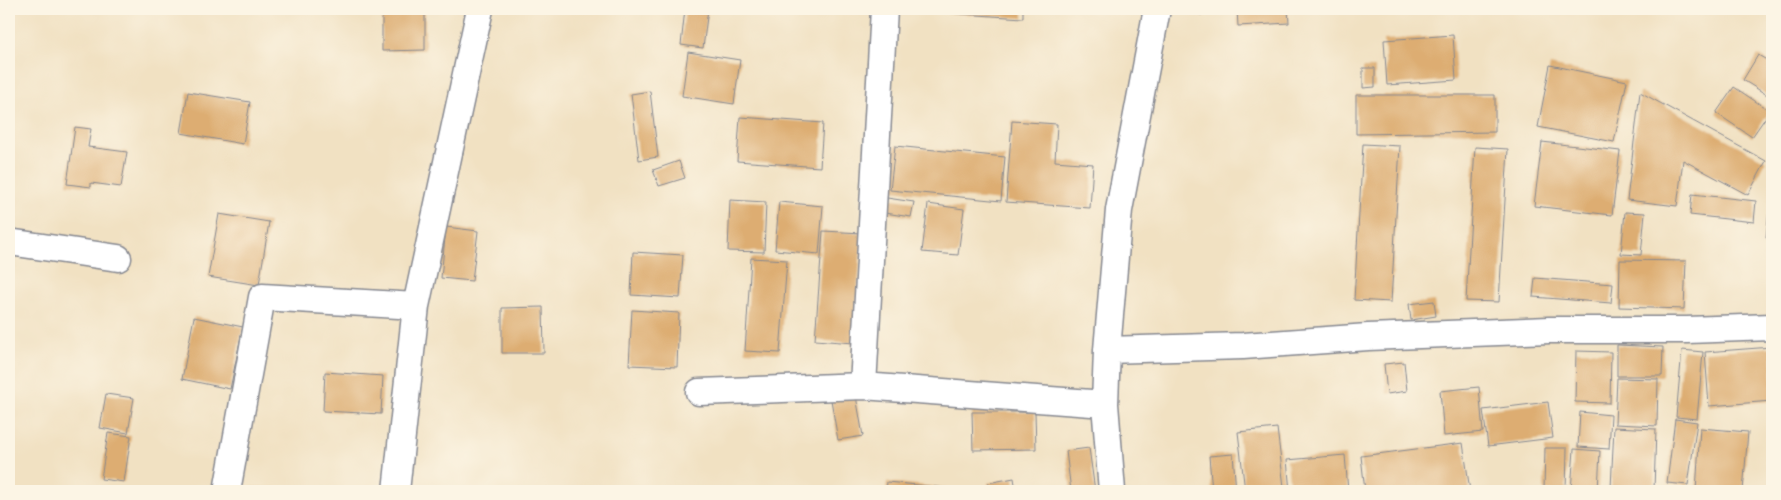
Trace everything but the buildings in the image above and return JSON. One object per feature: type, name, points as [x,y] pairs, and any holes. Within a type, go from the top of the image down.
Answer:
[{"type":"street","points":[[396,491],[416,306],[480,9]]},
{"type":"street","points":[[863,386],[884,9]]},
{"type":"street","points":[[1112,491],[1104,404],[1119,210],[1157,9]]},
{"type":"street","points":[[9,242],[118,258]]},
{"type":"street","points":[[227,491],[262,298],[416,306]]},
{"type":"street","points":[[1107,350],[1243,346],[1368,336],[1549,330],[1688,330],[1772,327]]},
{"type":"street","points":[[699,392],[863,386],[1104,404]]}]
